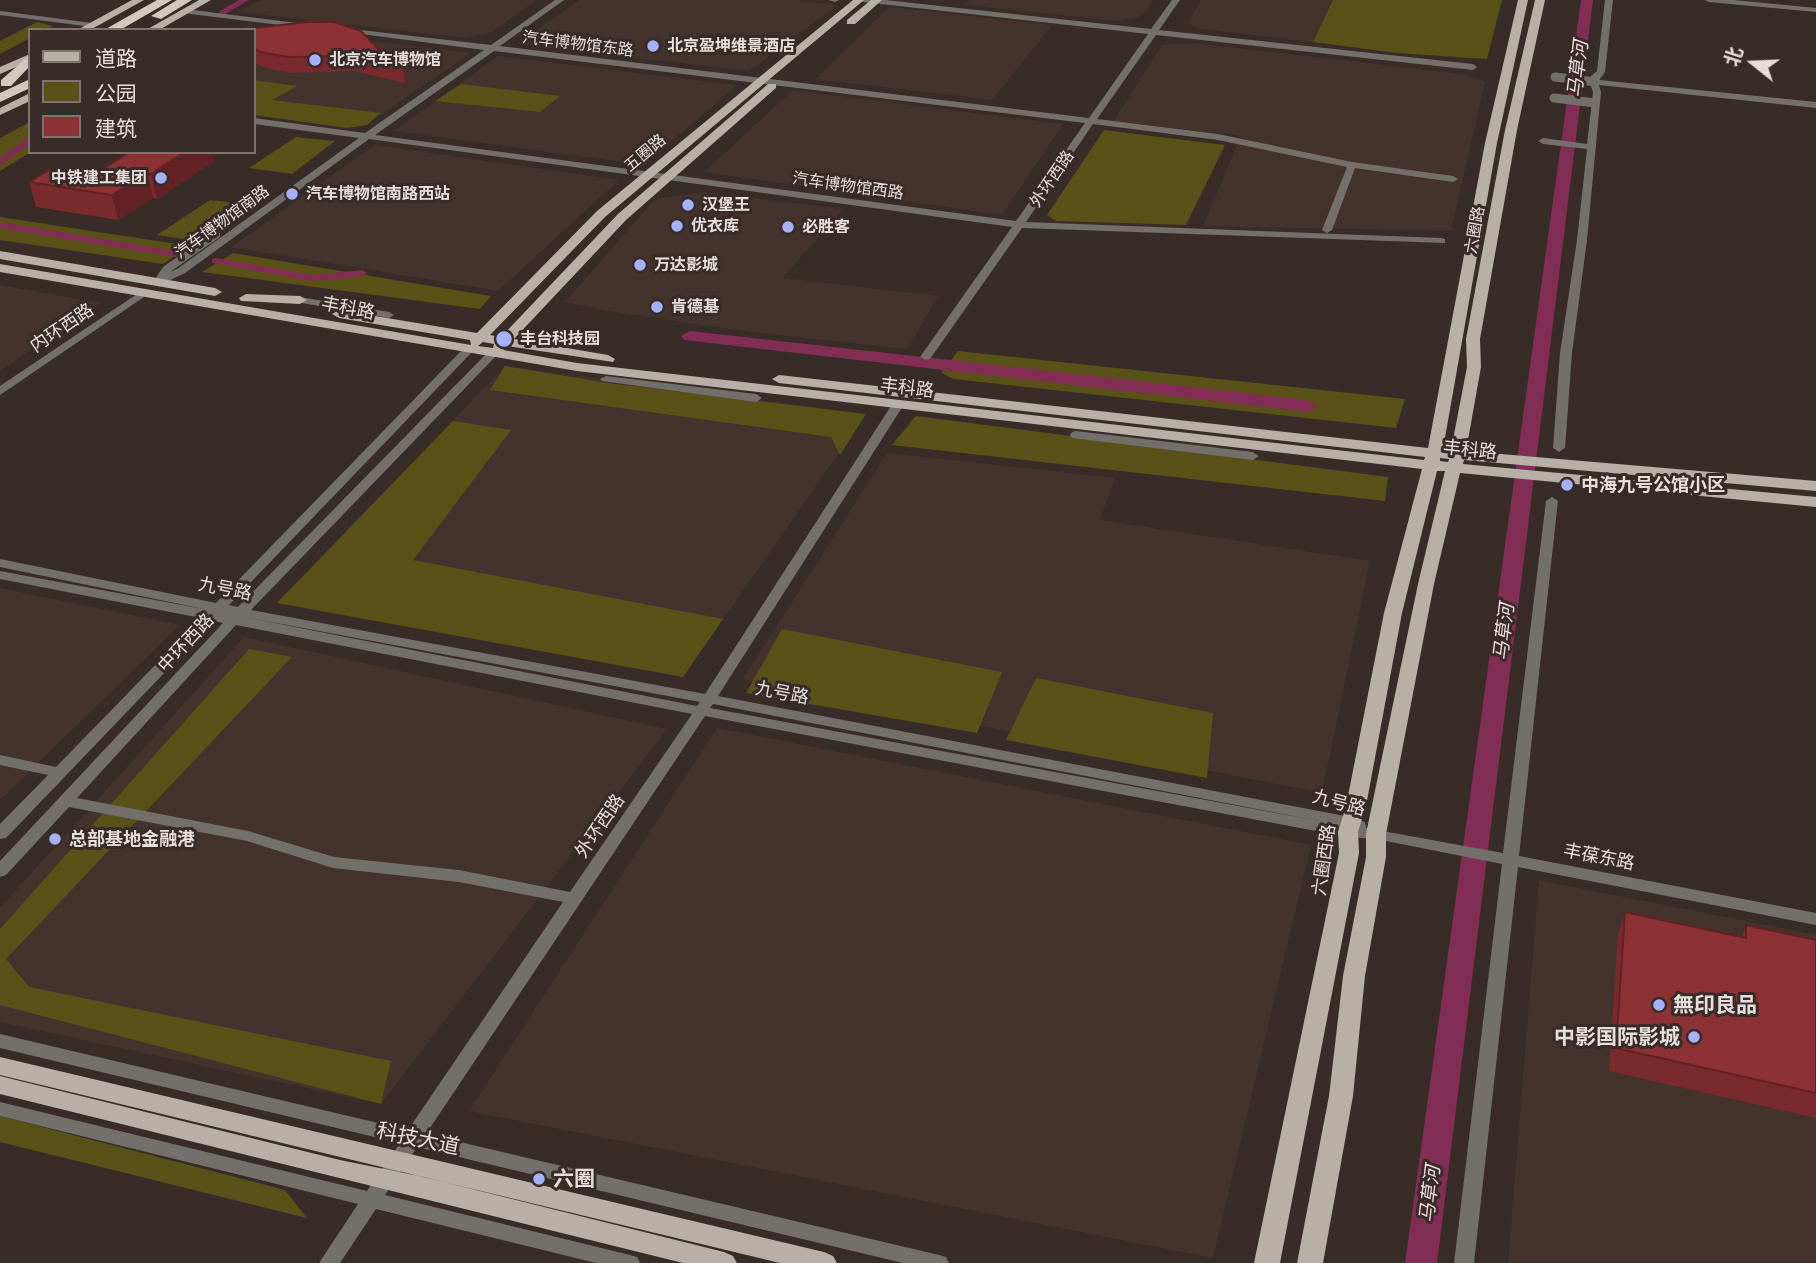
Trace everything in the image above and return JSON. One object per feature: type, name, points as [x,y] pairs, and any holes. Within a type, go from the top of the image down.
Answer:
[{"type":"highway","points":[[114,28],[166,0]]},
{"type":"highway","points":[[136,28],[186,6]]},
{"type":"highway","points":[[2,80],[28,60]]},
{"type":"highway","points":[[2,80],[28,72]]},
{"type":"highway","points":[[0,98],[28,84]]},
{"type":"main road","points":[[87,27],[139,0]]},
{"type":"main road","points":[[154,28],[186,6],[206,0]]},
{"type":"main road","name":"五圈路","points":[[468,349],[601,214],[646,174],[761,80],[868,0]]},
{"type":"main road","name":"五圈路","points":[[492,354],[622,217],[868,0]]},
{"type":"main road","name":"六圈路","points":[[1432,459],[1491,143],[1523,0]]},
{"type":"main road","name":"六圈路","points":[[1456,461],[1474,367],[1474,339],[1504,169],[1540,0]]},
{"type":"main road","points":[[0,112],[28,97]]},
{"type":"main road","name":"丰科路","points":[[0,255],[610,359],[1432,459],[1550,470],[1816,486]]},
{"type":"main road","name":"丰科路","points":[[0,268],[558,364],[833,399],[1344,457],[1432,459]]},
{"type":"main road","points":[[246,298],[300,300]]},
{"type":"main road","points":[[388,315],[431,330]]},
{"type":"main road","points":[[558,364],[606,379]]},
{"type":"main road","points":[[756,398],[833,399]]},
{"type":"main road","points":[[990,417],[1076,435]]},
{"type":"main road","points":[[1254,456],[1344,457]]},
{"type":"main road","name":"六圈西路","points":[[1267,1263],[1349,853],[1349,827],[1393,613],[1432,459]]},
{"type":"main road","points":[[1310,1263],[1340,1096],[1354,975],[1376,857],[1376,834],[1426,584],[1456,461]]},
{"type":"main road","name":"丰科路","points":[[1550,470],[1816,502]]},
{"type":"main road","name":"科技大道","points":[[0,1066],[392,1170],[714,1262]]},
{"type":"main road","name":"科技大道","points":[[0,1086],[824,1263]]},
{"type":"street","name":"汽车博物馆南路","points":[[158,282],[181,271],[368,137],[550,0]]},
{"type":"street","name":"汽车博物馆南路","points":[[158,282],[167,269],[357,135],[560,0]]},
{"type":"street","points":[[868,0],[1474,67]]},
{"type":"street","name":"外环西路","points":[[926,357],[1176,0]]},
{"type":"street","points":[[1559,448],[1566,353],[1596,103],[1594,83],[1595,76],[1601,72],[1609,0]]},
{"type":"street","points":[[1709,0],[1816,9]]},
{"type":"street","points":[[1737,0],[1816,9]]},
{"type":"street","points":[[186,6],[317,27]]},
{"type":"street","points":[[0,13],[87,27]]},
{"type":"street","name":"汽车博物馆东路","points":[[331,29],[1092,120],[1112,128],[1229,142],[1351,166]]},
{"type":"street","points":[[1555,75],[1816,103]]},
{"type":"street","points":[[1554,98],[1596,103]]},
{"type":"street","name":"汽车博物馆西路","points":[[256,121],[1021,224],[1441,241]]},
{"type":"street","points":[[1543,141],[1591,147]]},
{"type":"street","points":[[1351,166],[1453,179],[1446,181],[1351,166]]},
{"type":"street","points":[[1327,230],[1351,166]]},
{"type":"street","name":"内环西路","points":[[0,391],[143,293]]},
{"type":"street","name":"丰科路","points":[[300,300],[388,315]]},
{"type":"street","name":"中环西路","points":[[0,834],[212,611],[468,349]]},
{"type":"street","name":"中环西路","points":[[0,871],[237,617],[492,354]]},
{"type":"street","points":[[606,379],[756,398]]},
{"type":"street","name":"外环西路","points":[[329,1263],[705,705],[897,406]]},
{"type":"street","points":[[1076,435],[1254,456]]},
{"type":"street","points":[[1464,1263],[1506,859],[1552,501]]},
{"type":"street","name":"九号路","points":[[0,562],[237,617],[1376,834]]},
{"type":"street","name":"九号路","points":[[0,575],[212,611]]},
{"type":"street","points":[[0,760],[59,772]]},
{"type":"street","points":[[66,801],[248,836],[333,862],[459,876],[575,898]]},
{"type":"street","name":"丰葆东路","points":[[1376,834],[1816,919]]},
{"type":"street","points":[[0,1041],[939,1263]]},
{"type":"street","points":[[0,1109],[630,1263]]},
{"type":"shaded area","points":[[261,0],[537,0],[492,32],[466,38],[238,12]]},
{"type":"shaded area","points":[[579,0],[792,0],[838,5],[749,71],[517,44]]},
{"type":"shaded area","points":[[970,0],[1154,0],[1142,16],[1117,21],[965,5]]},
{"type":"shaded area","points":[[1201,0],[1333,0],[1313,42],[1201,29],[1188,23]]},
{"type":"shaded area","points":[[889,7],[1052,25],[992,100],[816,79]]},
{"type":"shaded area","points":[[248,26],[471,53],[381,115],[256,97],[256,28],[244,28]]},
{"type":"shaded area","points":[[1195,43],[1461,74],[1485,82],[1451,231],[1203,226],[1241,136],[1114,121],[1162,45]]},
{"type":"shaded area","points":[[498,56],[737,85],[644,165],[394,131]]},
{"type":"shaded area","points":[[793,90],[1063,124],[1002,215],[704,172]]},
{"type":"shaded area","points":[[375,145],[619,180],[498,291],[231,247]]},
{"type":"shaded area","points":[[704,192],[843,209],[783,278],[938,296],[907,349],[751,332],[565,302],[655,199]]},
{"type":"shaded area","points":[[0,285],[100,303],[0,371]]},
{"type":"shaded area","points":[[505,366],[866,414],[683,677],[277,603]]},
{"type":"shaded area","points":[[887,453],[1115,478],[1100,520],[1370,561],[1322,793],[743,679]]},
{"type":"shaded area","points":[[0,588],[180,625],[0,800]]},
{"type":"shaded area","points":[[244,637],[667,729],[381,1104],[0,1022],[0,908]]},
{"type":"shaded area","points":[[717,728],[1311,845],[1213,1258],[469,1111]]},
{"type":"shaded area","points":[[1539,880],[1816,935],[1816,1263],[1508,1263]]},
{"type":"green space","points":[[1333,0],[1502,0],[1487,59],[1396,53],[1313,42]]},
{"type":"green space","points":[[37,22],[53,26],[28,28],[28,39],[0,54],[0,41]]},
{"type":"green space","points":[[256,80],[297,86],[272,100],[381,113],[367,125],[347,128],[256,115]]},
{"type":"green space","points":[[461,84],[560,96],[540,112],[435,101]]},
{"type":"green space","points":[[28,123],[28,154],[0,171],[0,138]]},
{"type":"green space","points":[[1104,130],[1225,145],[1186,225],[1056,221],[1047,215]]},
{"type":"green space","points":[[296,137],[335,141],[292,174],[249,168]]},
{"type":"green space","points":[[210,200],[251,205],[203,242],[157,235]]},
{"type":"green space","points":[[0,217],[190,246],[163,264],[0,240]]},
{"type":"green space","points":[[233,253],[491,296],[480,309],[202,272]]},
{"type":"green space","points":[[958,351],[1405,399],[1396,428],[954,379],[941,373]]},
{"type":"green space","points":[[505,366],[607,383],[866,414],[840,455],[831,437],[490,390]]},
{"type":"green space","points":[[916,416],[1388,477],[1385,501],[892,445]]},
{"type":"green space","points":[[453,421],[511,430],[413,560],[723,619],[683,677],[277,603]]},
{"type":"green space","points":[[782,629],[1002,672],[977,733],[746,693]]},
{"type":"green space","points":[[249,649],[292,657],[6,959],[29,987],[391,1061],[381,1104],[0,1005],[0,929]]},
{"type":"green space","points":[[1036,678],[1213,713],[1207,778],[1006,740]]},
{"type":"green space","points":[[0,1116],[285,1190],[307,1218],[0,1142]]},
{"type":"building","points":[[334,22],[361,31],[378,49],[404,65],[403,67],[351,56],[287,57],[260,52],[256,49],[254,28]]},
{"type":"building","points":[[127,154],[182,154],[112,195],[29,182],[49,170],[90,177]]},
{"type":"building","points":[[1625,912],[1746,938],[1746,925],[1816,940],[1816,1093],[1616,1048]]},
{"type":"waterway","points":[[222,12],[245,0]]},
{"type":"waterway","name":"马草河","points":[[1421,1263],[1587,0]]},
{"type":"waterway","points":[[0,163],[28,141]]},
{"type":"waterway","points":[[0,225],[176,254]]},
{"type":"waterway","points":[[216,261],[313,278],[362,273]]},
{"type":"waterway","points":[[690,336],[1308,406]]},
{"type":"place","name":"北京盈坤维景酒店","points":[[653,46]]},
{"type":"place","name":"北京汽车博物馆","points":[[315,60]]},
{"type":"place","name":"中铁建工集团","points":[[161,178]]},
{"type":"place","name":"汽车博物馆南路西站","points":[[292,194]]},
{"type":"place","name":"汉堡王","points":[[688,205]]},
{"type":"place","name":"优衣库","points":[[677,226]]},
{"type":"place","name":"必胜客","points":[[788,227]]},
{"type":"place","name":"万达影城","points":[[640,265]]},
{"type":"place","name":"肯德基","points":[[657,307]]},
{"type":"place","name":"丰台科技园","points":[[504,339]]},
{"type":"place","name":"中海九号公馆小区","points":[[1567,485]]},
{"type":"place","name":"总部基地金融港","points":[[55,839]]},
{"type":"place","name":"無印良品","points":[[1659,1005]]},
{"type":"place","name":"中影国际影城","points":[[1694,1037]]},
{"type":"place","name":"六圈","points":[[539,1179]]}]
